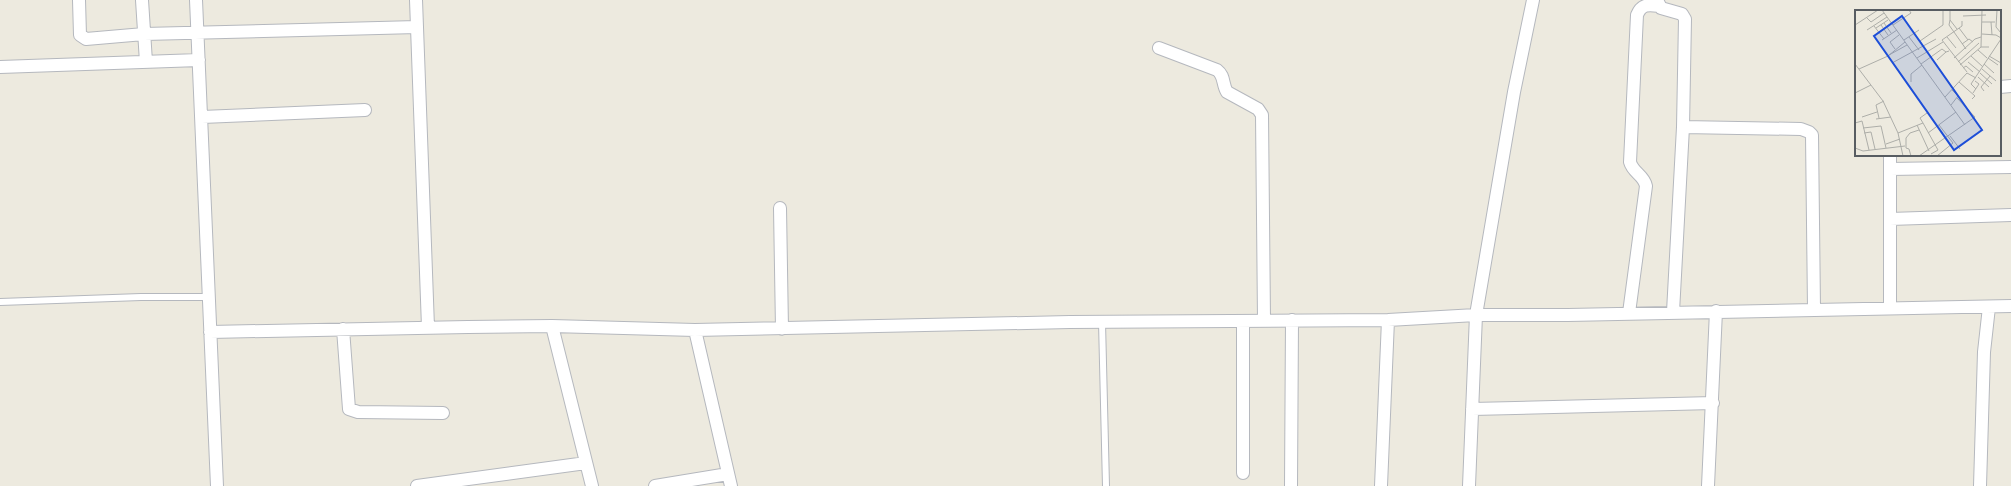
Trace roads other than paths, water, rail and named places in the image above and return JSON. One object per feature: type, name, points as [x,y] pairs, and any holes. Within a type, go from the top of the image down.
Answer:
[{"type":"street","points":[[79,0],[80,35],[83,38],[144,34],[417,27]]},
{"type":"street","points":[[142,0],[146,62]]},
{"type":"street","points":[[196,0],[216,486]]},
{"type":"street","points":[[416,0],[428,327]]},
{"type":"street","points":[[1469,486],[1476,315],[1514,92],[1533,0]]},
{"type":"street","points":[[1629,313],[1646,186],[1644,179],[1633,170],[1630,162],[1637,15],[1639,9],[1644,6],[1659,3],[1665,10],[1682,14],[1685,19],[1683,127],[1673,312]]},
{"type":"street","points":[[1159,48],[1217,70],[1223,76],[1224,87],[1227,92],[1258,109],[1262,115],[1264,320]]},
{"type":"street","points":[[0,67],[199,60]]},
{"type":"street","points":[[2001,87],[2011,86]]},
{"type":"street","points":[[202,117],[366,110]]},
{"type":"street","points":[[1683,127],[1801,128],[1812,135],[1814,309]]},
{"type":"street","points":[[1890,156],[1890,308]]},
{"type":"street","points":[[1890,169],[2011,167]]},
{"type":"street","points":[[780,208],[782,329]]},
{"type":"street","points":[[1890,219],[2011,215]]},
{"type":"street","points":[[210,332],[552,326],[695,330],[782,329],[1102,322],[1388,320],[1476,315],[2011,306]]},
{"type":"street","points":[[1980,486],[1984,352],[1989,307]]},
{"type":"street","points":[[1708,486],[1713,403],[1716,311]]},
{"type":"street","points":[[1291,486],[1292,320]]},
{"type":"street","points":[[1381,486],[1388,320]]},
{"type":"street","points":[[1243,321],[1243,473]]},
{"type":"street","points":[[552,326],[592,486]]},
{"type":"street","points":[[343,330],[349,409],[358,412],[444,413]]},
{"type":"street","points":[[695,330],[731,486]]},
{"type":"street","points":[[1472,408],[1713,403]]},
{"type":"street","points":[[417,486],[586,462]]},
{"type":"street","points":[[655,486],[728,474]]},
{"type":"lane","points":[[0,302],[209,296]]},
{"type":"lane","points":[[1102,322],[1106,486]]}]
